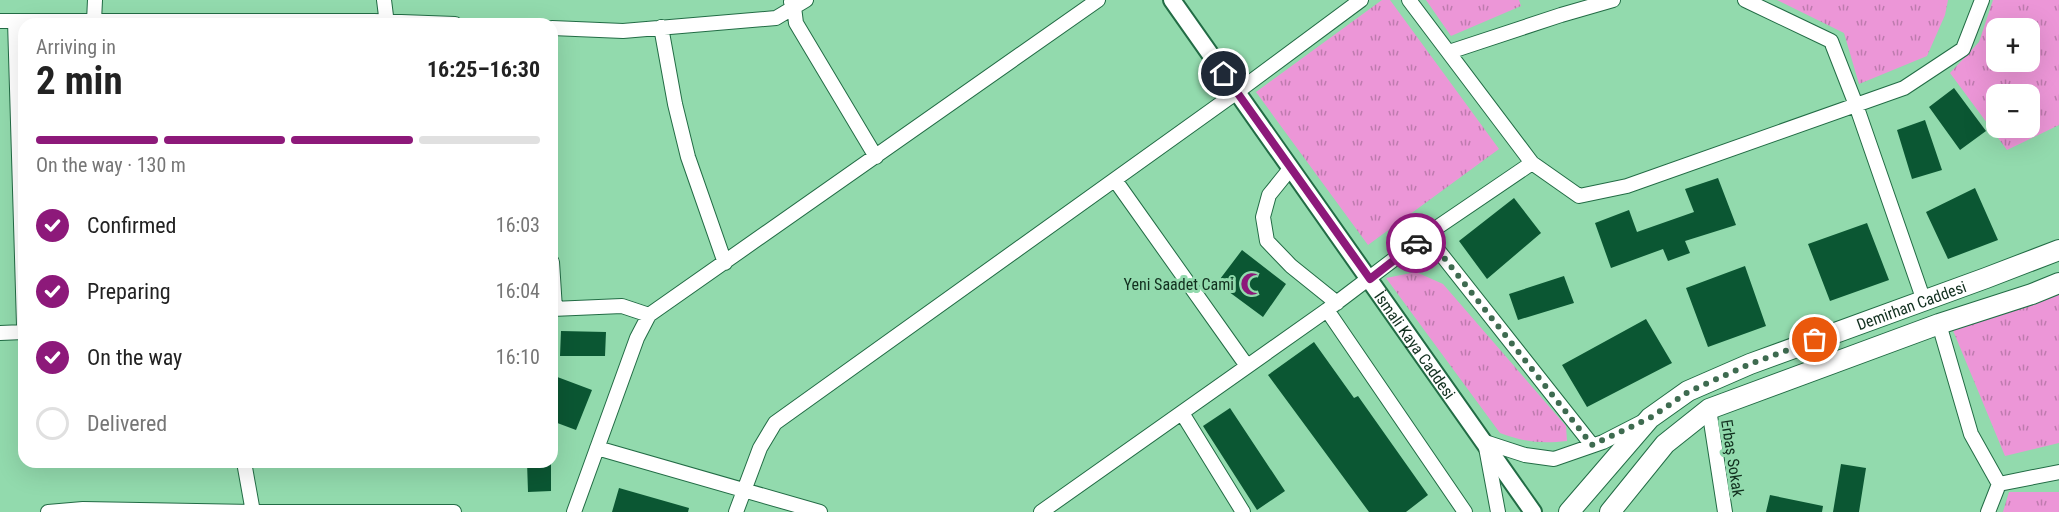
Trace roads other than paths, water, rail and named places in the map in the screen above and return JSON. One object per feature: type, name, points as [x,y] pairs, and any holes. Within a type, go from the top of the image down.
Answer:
[{"type":"main road","name":"Demirhan Caddesi","points":[[1569,512],[1650,418],[1688,392],[1750,364],[2059,250]]},
{"type":"main road","name":"Demirhan Caddesi","points":[[1610,512],[1665,444],[1709,409],[1939,324],[2059,283]]},
{"type":"street","points":[[94,18],[95,0]]},
{"type":"street","points":[[384,0],[386,18]]},
{"type":"street","points":[[574,512],[637,338],[649,315],[1098,0]]},
{"type":"street","name":"İsmali Kaya Caddesi","points":[[1172,0],[1533,512]]},
{"type":"street","points":[[736,512],[760,448],[775,423],[1238,92],[1361,0]]},
{"type":"street","points":[[1409,0],[1532,163],[1579,196],[1627,186],[1904,88],[1963,49],[1982,0]]},
{"type":"street","points":[[1449,52],[1613,0]]},
{"type":"street","points":[[1745,0],[1831,42],[1856,105],[1924,301]]},
{"type":"street","points":[[797,2],[796,23],[876,157]]},
{"type":"street","points":[[558,28],[623,31],[776,18],[797,2]]},
{"type":"street","points":[[0,21],[15,21],[18,76]]},
{"type":"street","points":[[661,27],[675,104],[688,156],[724,263]]},
{"type":"street","points":[[1041,512],[1332,307],[1426,235],[1532,163]]},
{"type":"street","points":[[1290,169],[1269,195],[1263,218],[1267,241],[1332,307],[1465,512]]},
{"type":"street","points":[[1115,180],[1247,366]]},
{"type":"street","points":[[1426,235],[1592,445]]},
{"type":"street","points":[[558,309],[622,306],[649,315]]},
{"type":"street","points":[[1939,324],[1971,434],[1999,484]]},
{"type":"street","points":[[0,333],[18,332]]},
{"type":"street","name":"Erbaş Sokak","points":[[1709,409],[1725,512]]},
{"type":"street","points":[[1182,413],[1243,512]]},
{"type":"street","points":[[1498,512],[1485,442],[1525,455],[1554,459],[1592,445],[1650,418]]},
{"type":"street","points":[[597,448],[820,512]]},
{"type":"street","points":[[245,468],[254,512]]},
{"type":"street","points":[[1999,484],[2059,472]]},
{"type":"street","points":[[1988,512],[1999,484]]},
{"type":"street","points":[[48,512],[83,509],[454,512]]},
{"type":"place","name":"Yeni Saadet Cami","points":[[1252,284]]}]
